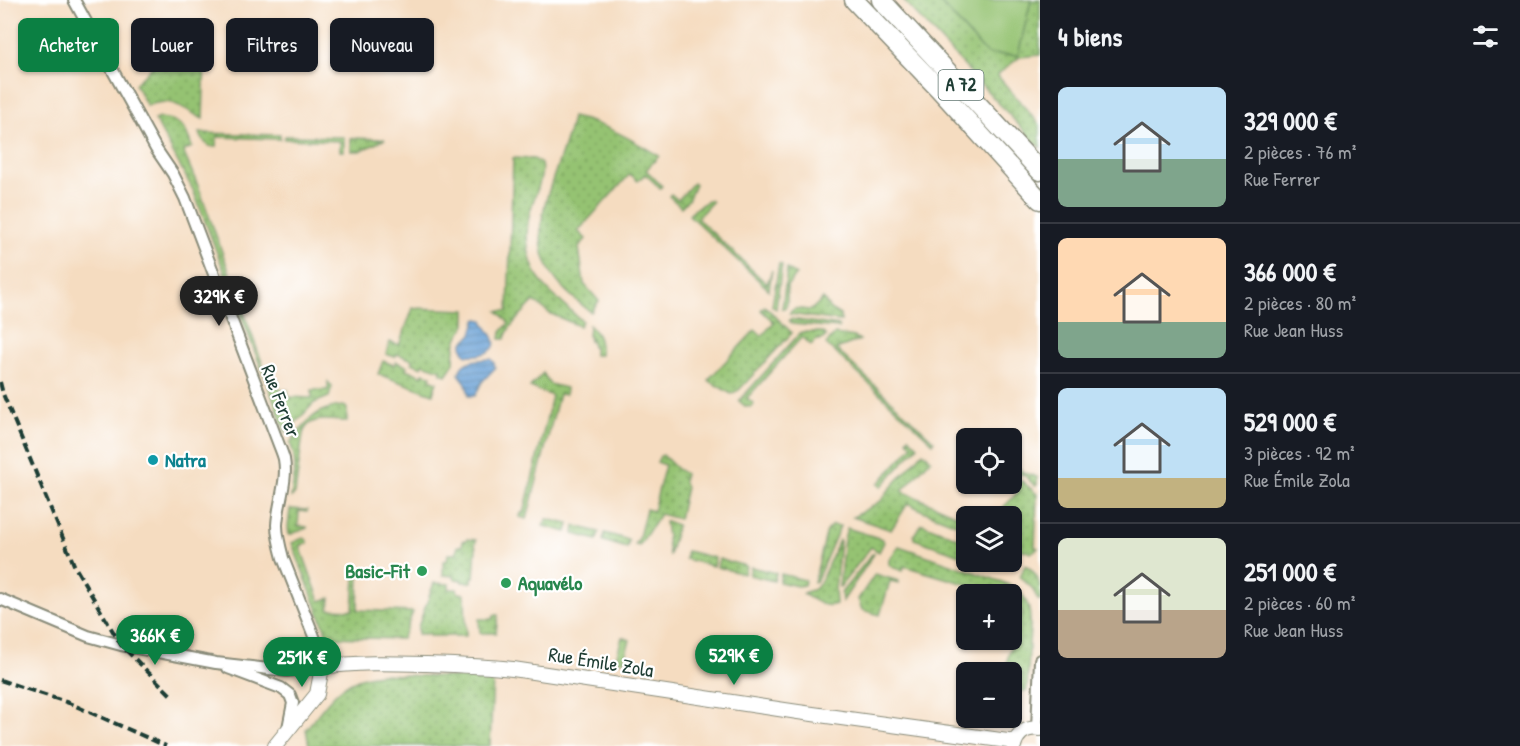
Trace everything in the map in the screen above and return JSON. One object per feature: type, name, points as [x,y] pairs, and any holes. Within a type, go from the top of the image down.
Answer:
[{"type":"highway","name":"A 72","points":[[854,0],[938,87],[1040,200]]},
{"type":"highway","name":"A 72","points":[[881,0],[1040,171]]},
{"type":"main road","name":"Rue Émile Zola","points":[[322,667],[344,664],[399,663],[513,669],[1014,744]]},
{"type":"main road","points":[[275,746],[288,731],[296,713],[317,694],[322,667]]},
{"type":"main road","points":[[1014,744],[1023,731],[1038,728]]},
{"type":"street","name":"Rue Ferrer","points":[[74,0],[185,198],[279,445],[284,459],[277,525],[279,544],[321,654],[322,667]]},
{"type":"street","points":[[0,599],[104,641],[216,663],[287,670],[322,667]]},
{"type":"street","points":[[1038,728],[1040,660]]},
{"type":"street","points":[[216,663],[281,688],[290,695],[296,713]]},
{"type":"green space","points":[[903,0],[938,0],[987,54],[1018,55],[1031,0],[1040,0],[1040,55],[1020,57],[997,75],[1040,125],[1040,148]]},
{"type":"green space","points":[[938,0],[1031,0],[1018,55],[987,54]]},
{"type":"green space","points":[[147,72],[204,72],[203,119],[183,107],[170,103],[163,102],[147,106],[135,84]]},
{"type":"green space","points":[[572,117],[606,127],[659,156],[646,170],[662,186],[660,188],[645,174],[638,181],[630,174],[578,231],[586,239],[579,247],[584,284],[599,301],[591,312],[563,288],[549,268],[542,248],[541,226],[545,204]]},
{"type":"green space","points":[[160,118],[178,123],[188,135],[192,147],[183,151],[199,188],[269,382],[278,380],[279,390],[288,390],[288,397],[312,398],[312,390],[328,390],[328,382],[332,387],[329,397],[314,403],[286,433],[193,190],[155,120]]},
{"type":"green space","points":[[199,133],[280,135],[280,139],[217,137],[216,147],[213,147],[204,141]]},
{"type":"green space","points":[[285,136],[344,137],[344,151],[340,151],[340,141],[284,139]]},
{"type":"green space","points":[[351,138],[385,139],[361,151],[351,151]]},
{"type":"green space","points":[[513,158],[534,159],[541,164],[541,179],[529,216],[528,249],[540,280],[582,321],[579,326],[549,313],[534,301],[513,324],[505,339],[500,339],[501,332],[509,323],[498,311],[508,311]]},
{"type":"green space","points":[[693,183],[695,185],[688,200],[681,207],[669,196],[671,194],[678,200]]},
{"type":"green space","points":[[710,200],[712,202],[697,218],[767,284],[772,270],[769,290],[689,215],[697,207]]},
{"type":"green space","points":[[779,264],[782,265],[776,309],[772,306]]},
{"type":"green space","points":[[787,269],[796,275],[787,286],[787,304],[785,308],[782,308]]},
{"type":"green space","points":[[823,299],[830,309],[840,315],[841,321],[789,314],[794,309],[811,310]]},
{"type":"green space","points":[[765,306],[792,333],[739,390],[731,394],[708,380],[755,330],[762,336],[774,322],[761,310]]},
{"type":"green space","points":[[413,308],[466,310],[466,324],[455,346],[454,363],[446,375],[441,373],[441,370],[423,364],[422,367],[412,363],[413,360],[397,354],[395,357],[386,354],[390,342],[399,345]]},
{"type":"green space","points":[[790,319],[839,326],[839,328],[792,324]]},
{"type":"green space","points":[[589,325],[599,338],[600,355],[594,355],[594,347],[588,336]]},
{"type":"green space","points":[[801,332],[822,332],[826,336],[811,345],[802,337],[747,398],[754,404],[751,407],[745,406],[739,401]]},
{"type":"green space","points":[[835,334],[860,340],[836,349],[934,441],[933,443],[826,344]]},
{"type":"green space","points":[[383,361],[394,365],[396,362],[422,376],[423,373],[431,376],[430,379],[437,382],[433,394],[378,374]]},
{"type":"green space","points":[[543,373],[550,384],[566,388],[565,395],[559,394],[527,519],[520,517],[521,513],[524,513],[552,396],[530,387]]},
{"type":"green space","points":[[343,406],[347,409],[347,421],[315,421],[306,428],[303,434],[295,494],[291,497],[295,463],[290,443],[312,417],[333,407]]},
{"type":"green space","points":[[909,437],[918,446],[881,487],[878,484],[912,446],[907,440]]},
{"type":"green space","points":[[923,452],[931,459],[902,491],[956,515],[956,524],[908,503],[891,530],[853,517],[881,501]]},
{"type":"green space","points":[[663,455],[685,474],[683,480],[686,487],[679,519],[660,514],[639,546],[635,545],[646,509],[653,511],[665,465],[657,462]]},
{"type":"green space","points":[[1022,471],[1037,477],[1035,486],[1022,473]]},
{"type":"green space","points":[[1022,481],[1037,494],[1035,547],[1038,548],[1031,553],[1022,550],[1022,506],[1005,506],[1016,494],[1022,494]]},
{"type":"green space","points":[[290,509],[307,510],[307,512],[299,511],[298,526],[307,528],[289,535],[288,527]]},
{"type":"green space","points":[[547,519],[569,524],[567,532],[543,526]]},
{"type":"green space","points":[[665,521],[677,525],[669,556]]},
{"type":"green space","points":[[923,524],[956,537],[956,554],[914,539],[914,535]]},
{"type":"green space","points":[[832,525],[840,526],[816,582],[814,582],[827,530]]},
{"type":"green space","points":[[575,526],[599,532],[597,540],[574,534]]},
{"type":"green space","points":[[847,528],[882,539],[884,542],[879,552],[871,547],[839,587],[844,539]]},
{"type":"green space","points":[[605,533],[629,540],[627,548],[603,541]]},
{"type":"green space","points":[[303,538],[308,543],[300,546],[320,601],[330,598],[329,609],[353,610],[355,577],[359,577],[358,610],[413,612],[402,639],[328,637],[292,543]]},
{"type":"green space","points":[[463,540],[476,540],[474,577],[472,577],[472,582],[462,582],[454,576],[443,575],[443,561],[447,561],[448,554],[456,554],[458,546],[462,546]]},
{"type":"green space","points":[[839,540],[836,604],[823,605],[803,594],[818,585]]},
{"type":"green space","points":[[899,546],[956,566],[956,572],[973,572],[1007,584],[965,584],[904,566],[903,571],[892,567],[889,560]]},
{"type":"green space","points":[[687,551],[715,558],[713,566],[685,559]]},
{"type":"green space","points":[[874,554],[842,602],[841,593]]},
{"type":"green space","points":[[719,559],[746,566],[744,574],[717,567]]},
{"type":"green space","points":[[1025,565],[1034,572],[1038,580],[1040,601],[1032,588],[1020,577]]},
{"type":"green space","points":[[751,567],[776,573],[774,581],[749,575]]},
{"type":"green space","points":[[781,574],[805,580],[804,585],[797,586],[779,582]]},
{"type":"green space","points":[[875,574],[899,581],[899,583],[890,581],[880,615],[862,610],[858,599]]},
{"type":"green space","points":[[434,583],[449,584],[449,589],[457,589],[458,593],[465,594],[466,636],[418,634],[418,627]]},
{"type":"green space","points":[[1022,595],[1029,608],[1030,616],[1027,691],[1022,691],[1022,662],[1007,662],[1010,650],[1022,650]]},
{"type":"green space","points":[[494,615],[498,615],[496,633],[480,633],[479,619],[493,619]]},
{"type":"green space","points":[[622,637],[630,640],[624,660],[615,662]]},
{"type":"green space","points":[[381,674],[493,679],[490,746],[309,746],[306,729],[337,692],[356,680]]},
{"type":"water","points":[[478,319],[483,320],[492,335],[495,342],[494,347],[482,354],[467,355],[463,351],[462,344],[472,334]]},
{"type":"water","points":[[491,359],[495,368],[482,382],[475,396],[469,396],[466,383],[459,374],[460,369],[471,361]]},
{"type":"railway","points":[[0,382],[75,567],[121,645],[171,695]]},
{"type":"railway","points":[[0,680],[69,703],[166,746]]},
{"type":"place","name":"Natra","points":[[153,460]]},
{"type":"place","name":"Basic-Fit","points":[[422,571]]},
{"type":"place","name":"Aquavélo","points":[[506,583]]}]
